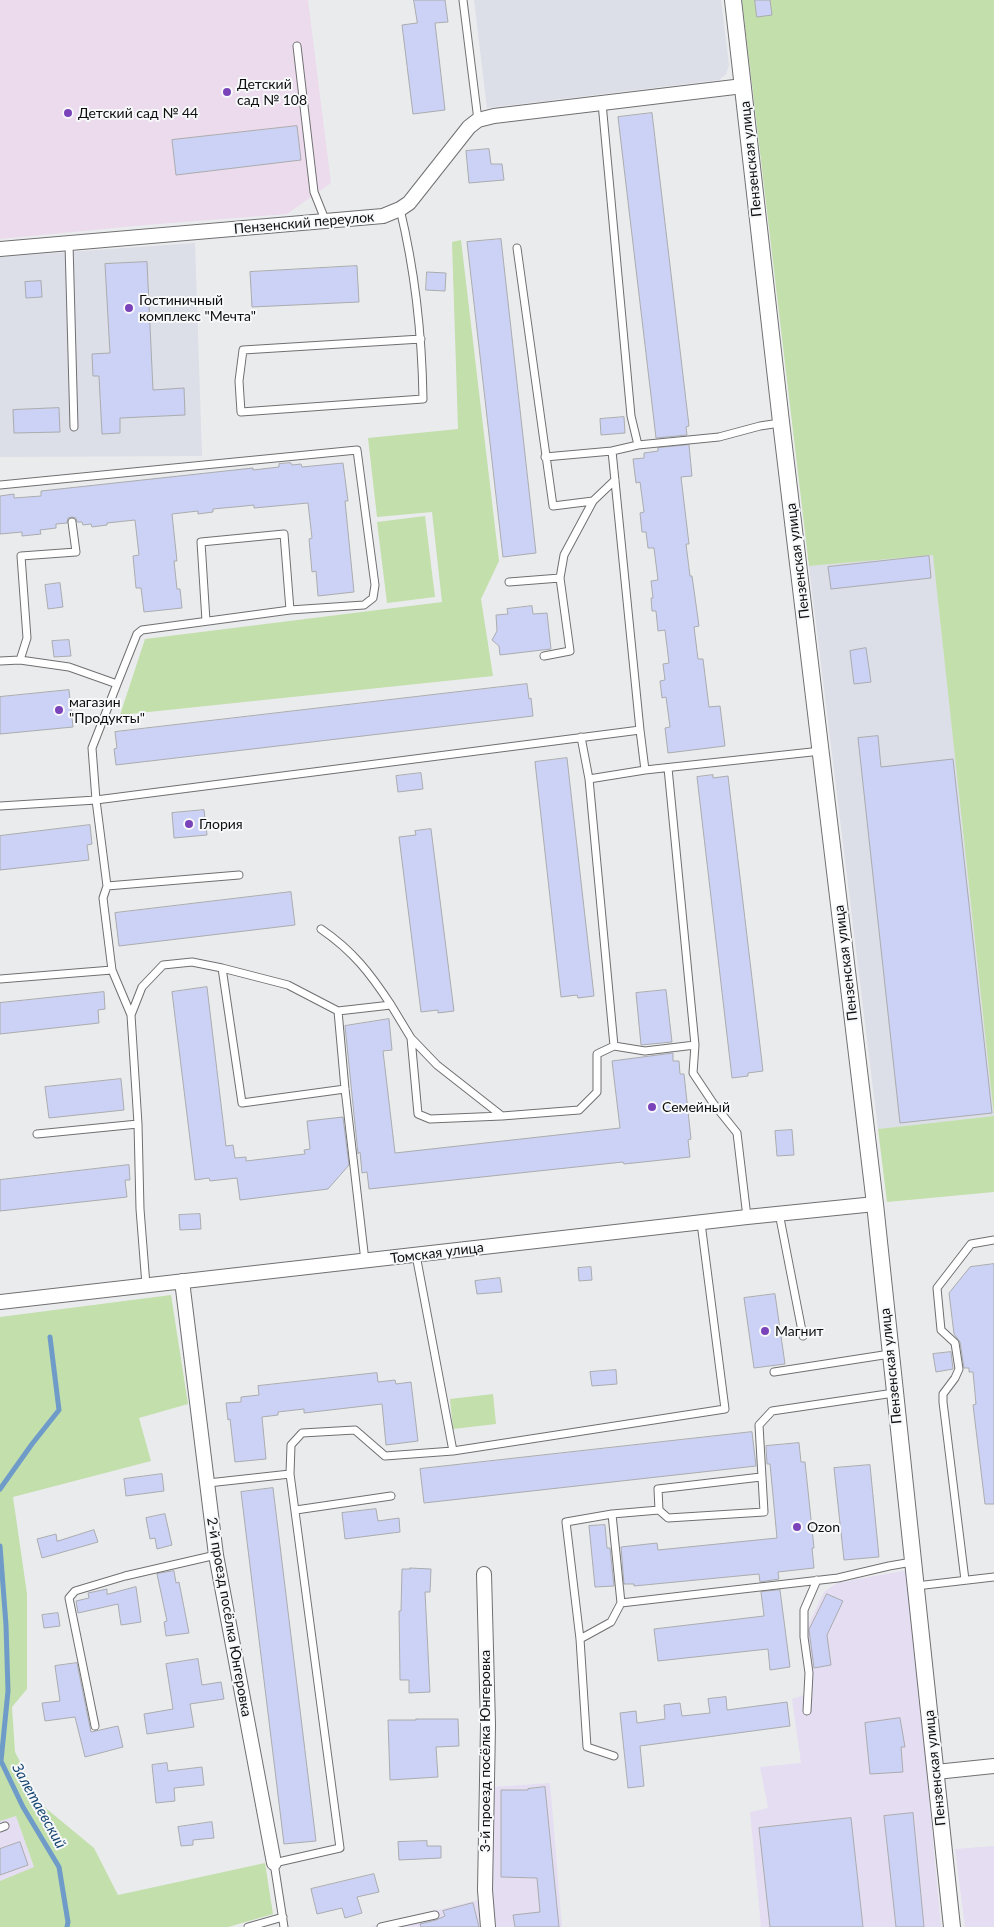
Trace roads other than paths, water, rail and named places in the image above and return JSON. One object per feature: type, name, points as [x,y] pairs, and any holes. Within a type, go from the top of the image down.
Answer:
[{"type":"street","name":"Пензенская улица","points":[[733,0],[874,1204],[952,1927]]},
{"type":"street","points":[[478,120],[494,116],[743,86]]},
{"type":"street","name":"Пензенский переулок","points":[[0,249],[382,216],[400,209],[409,203],[469,127],[478,120]]},
{"type":"street","name":"Томская улица","points":[[0,1302],[874,1204]]},
{"type":"street","name":"2-й проезд посёлка Юнгеровка","points":[[182,1281],[216,1555],[274,1863]]},
{"type":"street","name":"3-й проезд посёлка Юнгеровка","points":[[484,1574],[488,1725],[486,1890],[488,1927]]},
{"type":"street","points":[[936,1772],[994,1766]]},
{"type":"lane","points":[[463,0],[478,120]]},
{"type":"lane","points":[[297,46],[314,192],[326,222]]},
{"type":"lane","points":[[602,103],[631,416],[638,445]]},
{"type":"lane","points":[[400,209],[408,241],[421,339],[422,399],[241,412],[239,381],[243,350],[421,339]]},
{"type":"lane","points":[[69,244],[74,428]]},
{"type":"lane","points":[[517,248],[552,506],[592,502]]},
{"type":"lane","points":[[545,457],[612,451],[638,445],[719,437],[781,422]]},
{"type":"lane","points":[[0,485],[357,450],[375,585],[373,598],[364,605],[290,610],[142,630],[137,634],[92,748],[96,800],[107,886],[104,898],[112,970],[132,1015],[138,1124],[140,1209],[146,1285]]},
{"type":"lane","points":[[612,451],[645,770]]},
{"type":"lane","points":[[68,479],[69,488]]},
{"type":"lane","points":[[544,656],[570,651],[560,578],[564,555],[592,502],[615,480]]},
{"type":"lane","points":[[20,660],[27,638],[21,556],[76,552],[72,522]]},
{"type":"lane","points":[[206,621],[201,542],[284,534],[290,610]]},
{"type":"lane","points":[[510,582],[560,578]]},
{"type":"lane","points":[[0,661],[20,660],[69,667],[117,684]]},
{"type":"lane","points":[[0,806],[96,800],[640,730]]},
{"type":"lane","points":[[581,737],[589,779],[614,1046]]},
{"type":"lane","points":[[589,779],[645,770],[821,750]]},
{"type":"lane","points":[[668,768],[695,1045],[693,1073],[713,1103],[737,1133],[747,1217]]},
{"type":"lane","points":[[107,886],[240,875]]},
{"type":"lane","points":[[321,929],[339,941],[367,969],[392,1005],[411,1038],[437,1065],[502,1116]]},
{"type":"lane","points":[[132,1015],[142,987],[163,965],[192,962],[288,985],[338,1010],[392,1005]]},
{"type":"lane","points":[[222,968],[242,1103],[345,1089]]},
{"type":"lane","points":[[0,979],[112,970]]},
{"type":"lane","points":[[338,1010],[365,1261]]},
{"type":"lane","points":[[411,1038],[418,1114],[430,1120],[579,1110],[597,1092],[596,1054],[614,1046],[645,1051],[695,1045]]},
{"type":"lane","points":[[38,1134],[138,1124]]},
{"type":"lane","points":[[779,1214],[803,1336]]},
{"type":"lane","points":[[284,1927],[274,1863],[340,1848],[290,1474],[291,1445],[302,1433],[355,1430],[385,1456],[453,1451],[725,1409],[701,1223]]},
{"type":"lane","points":[[965,1580],[943,1402],[944,1394],[956,1378],[959,1368],[955,1343],[941,1330],[936,1294],[940,1282],[971,1244],[994,1240]]},
{"type":"lane","points":[[416,1255],[453,1451]]},
{"type":"lane","points":[[774,1372],[890,1354]]},
{"type":"lane","points":[[761,1477],[658,1489],[659,1510],[668,1518],[764,1512],[759,1425],[772,1411],[894,1393]]},
{"type":"lane","points":[[208,1483],[290,1474]]},
{"type":"lane","points":[[296,1510],[391,1496]]},
{"type":"lane","points":[[614,1756],[587,1747],[580,1639],[566,1522],[612,1514],[659,1510]]},
{"type":"lane","points":[[580,1639],[611,1622],[621,1603],[612,1514]]},
{"type":"lane","points":[[95,1726],[69,1598],[75,1591],[108,1581],[154,1568],[216,1555]]},
{"type":"lane","points":[[621,1603],[838,1578],[913,1562]]},
{"type":"lane","points":[[915,1586],[994,1577]]},
{"type":"lane","points":[[807,1711],[809,1673],[804,1637],[804,1610],[817,1580]]},
{"type":"lane","points":[[248,1927],[283,1916]]},
{"type":"lane","points":[[381,1927],[436,1916]]},
{"type":"waterway","name":"Залетаевский","points":[[0,1489],[59,1410],[50,1337]]},
{"type":"waterway","name":"Залетаевский","points":[[0,1546],[6,1625],[8,1691],[1,1761],[23,1807],[59,1867],[68,1922],[67,1927]]},
{"type":"place","name":"Детский сад № 108","points":[[227,92]]},
{"type":"place","name":"Детский сад № 44","points":[[68,113]]},
{"type":"place","name":"Гостиничный комплекс \"Мечта\"","points":[[129,308]]},
{"type":"place","name":"магазин \"Продукты\"","points":[[59,710]]},
{"type":"place","name":"Глория","points":[[189,824]]},
{"type":"place","name":"Семейный","points":[[652,1107]]},
{"type":"place","name":"Магнит","points":[[765,1331]]},
{"type":"place","name":"Ozon","points":[[797,1527]]}]
